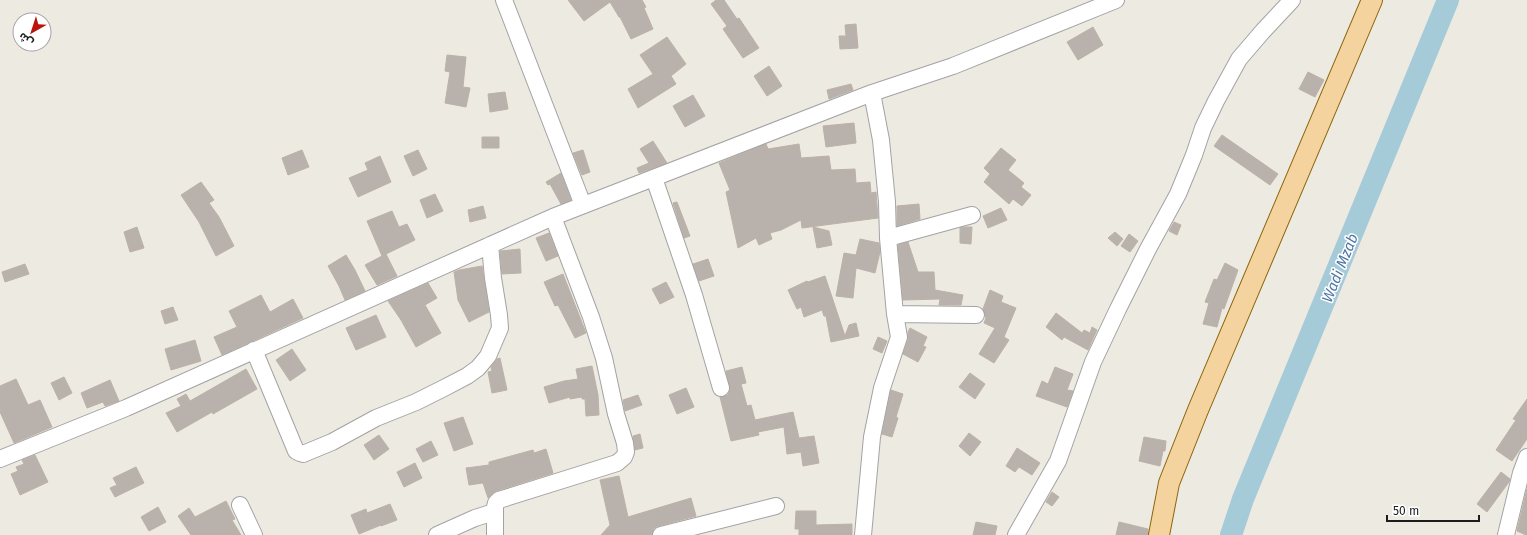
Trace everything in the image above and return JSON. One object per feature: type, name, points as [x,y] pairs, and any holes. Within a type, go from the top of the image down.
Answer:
[{"type":"main road","points":[[1159,535],[1169,483],[1198,410],[1372,0]]},
{"type":"street","points":[[504,0],[583,205]]},
{"type":"street","points":[[0,459],[126,408],[553,216],[872,93],[952,66],[1116,0]]},
{"type":"street","points":[[1016,535],[1058,461],[1093,362],[1124,296],[1178,194],[1203,128],[1216,101],[1239,59],[1292,0]]},
{"type":"street","points":[[862,535],[872,437],[882,388],[899,337],[895,314],[888,238],[887,202],[881,140],[872,93]]},
{"type":"street","points":[[654,178],[694,296],[721,388]]},
{"type":"street","points":[[888,238],[972,215]]},
{"type":"street","points":[[495,535],[494,512],[496,503],[500,500],[618,463],[624,457],[626,452],[604,358],[591,317],[553,216]]},
{"type":"street","points":[[254,350],[296,451],[303,454],[332,442],[376,418],[416,402],[467,376],[478,368],[488,356],[500,328],[490,245]]},
{"type":"street","points":[[895,314],[976,315]]},
{"type":"street","points":[[1506,535],[1521,473],[1527,457]]},
{"type":"street","points":[[240,505],[254,535]]},
{"type":"street","points":[[661,535],[776,506]]},
{"type":"street","points":[[437,535],[475,518],[494,512]]},
{"type":"building","points":[[568,0],[642,0],[646,7],[644,8],[653,29],[631,39],[620,17],[610,2],[584,21]]},
{"type":"building","points":[[716,0],[724,0],[737,19],[739,18],[759,48],[743,58],[723,29],[727,26],[711,4]]},
{"type":"building","points":[[856,24],[858,48],[840,49],[839,36],[846,36],[845,25]]},
{"type":"building","points":[[1093,27],[1103,45],[1078,60],[1067,42]]},
{"type":"building","points":[[667,37],[686,64],[671,76],[676,84],[638,108],[628,89],[653,74],[640,55]]},
{"type":"building","points":[[447,55],[466,57],[463,87],[470,88],[466,107],[445,103],[450,72],[445,71]]},
{"type":"building","points":[[769,66],[782,86],[767,96],[754,76]]},
{"type":"building","points":[[1308,72],[1324,80],[1315,97],[1299,89]]},
{"type":"building","points":[[851,84],[853,90],[829,99],[827,90]]},
{"type":"building","points":[[505,92],[508,109],[490,112],[488,94]]},
{"type":"building","points":[[693,95],[705,116],[685,127],[673,106]]},
{"type":"building","points":[[854,123],[856,143],[826,147],[823,126]]},
{"type":"building","points":[[1222,135],[1278,174],[1270,185],[1214,146]]},
{"type":"building","points":[[482,137],[499,137],[499,148],[482,148]]},
{"type":"building","points":[[653,141],[667,163],[639,173],[637,168],[649,163],[640,149]]},
{"type":"building","points":[[766,144],[768,149],[799,144],[801,158],[829,156],[831,170],[855,169],[856,183],[870,182],[871,193],[876,192],[878,218],[802,228],[801,220],[781,230],[770,233],[772,239],[759,245],[756,238],[738,248],[726,192],[730,190],[719,163]]},
{"type":"building","points":[[1001,148],[1016,160],[1008,170],[1024,183],[1021,187],[1031,195],[1022,206],[1013,199],[1009,204],[984,182],[990,174],[984,168]]},
{"type":"building","points":[[302,150],[309,167],[288,175],[282,158]]},
{"type":"building","points":[[418,150],[427,169],[413,176],[404,156]]},
{"type":"building","points":[[583,150],[590,172],[582,175],[573,153]]},
{"type":"building","points":[[380,156],[391,182],[358,197],[349,178],[368,170],[365,163]]},
{"type":"building","points":[[561,173],[571,200],[561,204],[550,184],[548,185],[546,182]]},
{"type":"building","points":[[201,182],[214,200],[209,203],[219,217],[234,246],[216,256],[199,222],[181,195]]},
{"type":"building","points":[[435,194],[443,211],[427,218],[420,200]]},
{"type":"building","points":[[677,202],[690,236],[684,238],[673,203]]},
{"type":"building","points":[[919,204],[920,219],[897,226],[897,206]]},
{"type":"building","points":[[483,206],[486,218],[470,222],[468,210]]},
{"type":"building","points":[[1001,208],[1007,220],[988,228],[983,216]]},
{"type":"building","points":[[392,211],[399,227],[407,224],[415,240],[386,254],[397,276],[377,285],[365,265],[382,256],[367,221]]},
{"type":"building","points":[[1174,222],[1181,225],[1177,235],[1169,231]]},
{"type":"building","points":[[137,227],[144,248],[130,252],[124,232]]},
{"type":"building","points":[[813,227],[829,231],[832,245],[817,248]]},
{"type":"building","points":[[972,227],[971,244],[960,243],[960,228]]},
{"type":"building","points":[[1115,232],[1123,239],[1117,246],[1108,238]]},
{"type":"building","points":[[549,233],[558,256],[546,261],[536,238]]},
{"type":"building","points":[[1129,234],[1138,241],[1130,252],[1121,246]]},
{"type":"building","points":[[860,239],[879,243],[880,252],[875,273],[856,268],[853,298],[836,296],[844,253],[856,255]]},
{"type":"building","points":[[908,242],[918,272],[934,272],[935,290],[963,295],[961,305],[939,305],[940,299],[903,300],[898,245]]},
{"type":"building","points":[[520,249],[521,273],[502,274],[500,251]]},
{"type":"building","points":[[346,255],[365,291],[345,300],[328,266]]},
{"type":"building","points":[[708,259],[714,276],[699,281],[693,264]]},
{"type":"building","points":[[1225,263],[1238,270],[1224,309],[1222,308],[1217,327],[1203,324],[1209,303],[1205,302],[1214,279],[1217,280]]},
{"type":"building","points":[[25,264],[29,274],[5,282],[2,272]]},
{"type":"building","points":[[482,266],[489,312],[469,322],[458,300],[454,272]]},
{"type":"building","points":[[563,274],[586,333],[575,338],[558,305],[555,306],[544,282]]},
{"type":"building","points":[[825,276],[845,336],[849,325],[856,323],[859,336],[831,342],[826,316],[824,316],[822,310],[804,317],[801,307],[797,309],[788,290],[807,281],[808,282]]},
{"type":"building","points":[[666,282],[674,297],[660,304],[652,289]]},
{"type":"building","points":[[428,283],[437,298],[425,305],[441,333],[416,347],[401,320],[388,301]]},
{"type":"building","points":[[990,290],[1003,296],[1001,302],[1016,308],[1004,337],[1009,340],[994,363],[979,354],[995,328],[984,323],[986,318],[983,309]]},
{"type":"building","points":[[261,295],[270,312],[293,299],[303,318],[222,355],[214,337],[237,327],[229,311]]},
{"type":"building","points":[[173,307],[178,320],[165,324],[161,311]]},
{"type":"building","points":[[1056,313],[1082,333],[1084,330],[1090,333],[1092,327],[1097,330],[1088,350],[1064,337],[1062,340],[1046,327]]},
{"type":"building","points":[[376,315],[386,337],[356,350],[346,328]]},
{"type":"building","points":[[910,328],[927,337],[923,346],[926,347],[918,362],[903,354]]},
{"type":"building","points":[[878,337],[887,341],[882,353],[873,349]]},
{"type":"building","points":[[195,340],[201,361],[171,370],[165,349]]},
{"type":"building","points":[[292,349],[306,370],[290,381],[276,360]]},
{"type":"building","points":[[500,358],[507,390],[492,393],[488,372],[492,371],[491,367],[497,359]]},
{"type":"building","points":[[592,366],[598,395],[599,415],[586,416],[585,399],[582,399],[582,397],[570,399],[570,397],[549,403],[544,387],[564,381],[578,379],[576,369]]},
{"type":"building","points":[[742,367],[746,383],[741,384],[747,406],[751,405],[755,420],[793,412],[799,438],[814,436],[819,463],[803,466],[801,452],[787,454],[784,427],[758,432],[759,435],[731,441],[720,397],[728,395],[730,390],[726,371]]},
{"type":"building","points":[[1055,367],[1073,374],[1067,390],[1073,391],[1067,407],[1036,396],[1042,381],[1048,384]]},
{"type":"building","points":[[246,369],[257,389],[177,432],[166,413],[181,406],[177,399],[186,394],[190,401]]},
{"type":"building","points":[[970,373],[985,384],[975,399],[959,387]]},
{"type":"building","points":[[64,377],[72,393],[59,400],[51,383]]},
{"type":"building","points":[[16,379],[28,405],[40,400],[52,427],[14,443],[0,412],[0,386]]},
{"type":"building","points":[[110,380],[119,401],[105,406],[103,402],[87,408],[81,393]]},
{"type":"building","points":[[686,388],[694,407],[677,414],[669,395]]},
{"type":"building","points":[[891,390],[903,394],[892,437],[882,434]]},
{"type":"building","points":[[638,395],[642,405],[625,411],[623,400]]},
{"type":"building","points":[[1527,399],[1527,439],[1512,461],[1496,450],[1516,420],[1513,419]]},
{"type":"building","points":[[463,417],[473,444],[454,451],[444,423]]},
{"type":"building","points":[[969,433],[981,442],[970,456],[959,446]]},
{"type":"building","points":[[640,434],[643,448],[635,450],[633,436]]},
{"type":"building","points":[[379,435],[389,449],[374,460],[364,445]]},
{"type":"building","points":[[1144,437],[1166,441],[1165,451],[1163,451],[1160,466],[1139,461]]},
{"type":"building","points":[[431,441],[438,455],[423,462],[416,449]]},
{"type":"building","points":[[1017,448],[1040,463],[1032,475],[1019,467],[1015,472],[1006,466]]},
{"type":"building","points":[[546,449],[553,473],[496,491],[488,498],[483,483],[469,485],[466,468],[489,465],[489,462],[533,450],[534,453]]},
{"type":"building","points":[[35,455],[48,482],[20,495],[11,474],[18,471],[16,467],[24,464],[22,460]]},
{"type":"building","points":[[415,463],[422,478],[404,487],[397,472]]},
{"type":"building","points":[[136,467],[144,483],[115,497],[110,488],[117,485],[113,478]]},
{"type":"building","points":[[1501,472],[1510,479],[1509,482],[1487,512],[1477,504]]},
{"type":"building","points":[[619,476],[628,517],[691,498],[696,516],[658,526],[654,528],[652,535],[601,535],[610,525],[600,480]]},
{"type":"building","points":[[1527,489],[1527,535],[1526,535],[1517,531]]},
{"type":"building","points":[[1052,492],[1059,497],[1052,506],[1046,502]]},
{"type":"building","points":[[226,501],[235,519],[232,520],[241,535],[191,535],[178,516],[189,508],[195,517]]},
{"type":"building","points":[[390,504],[397,520],[359,534],[351,515],[366,509],[367,513]]},
{"type":"building","points":[[158,507],[166,522],[149,531],[141,517]]},
{"type":"building","points":[[796,511],[816,511],[816,525],[852,524],[852,535],[799,535],[799,529],[795,529]]},
{"type":"building","points":[[976,522],[997,526],[995,535],[973,535]]},
{"type":"building","points":[[1119,522],[1148,529],[1148,535],[1116,535]]},
{"type":"waterway","name":"Wadi Mzab","points":[[1231,535],[1243,499],[1448,0]]}]
